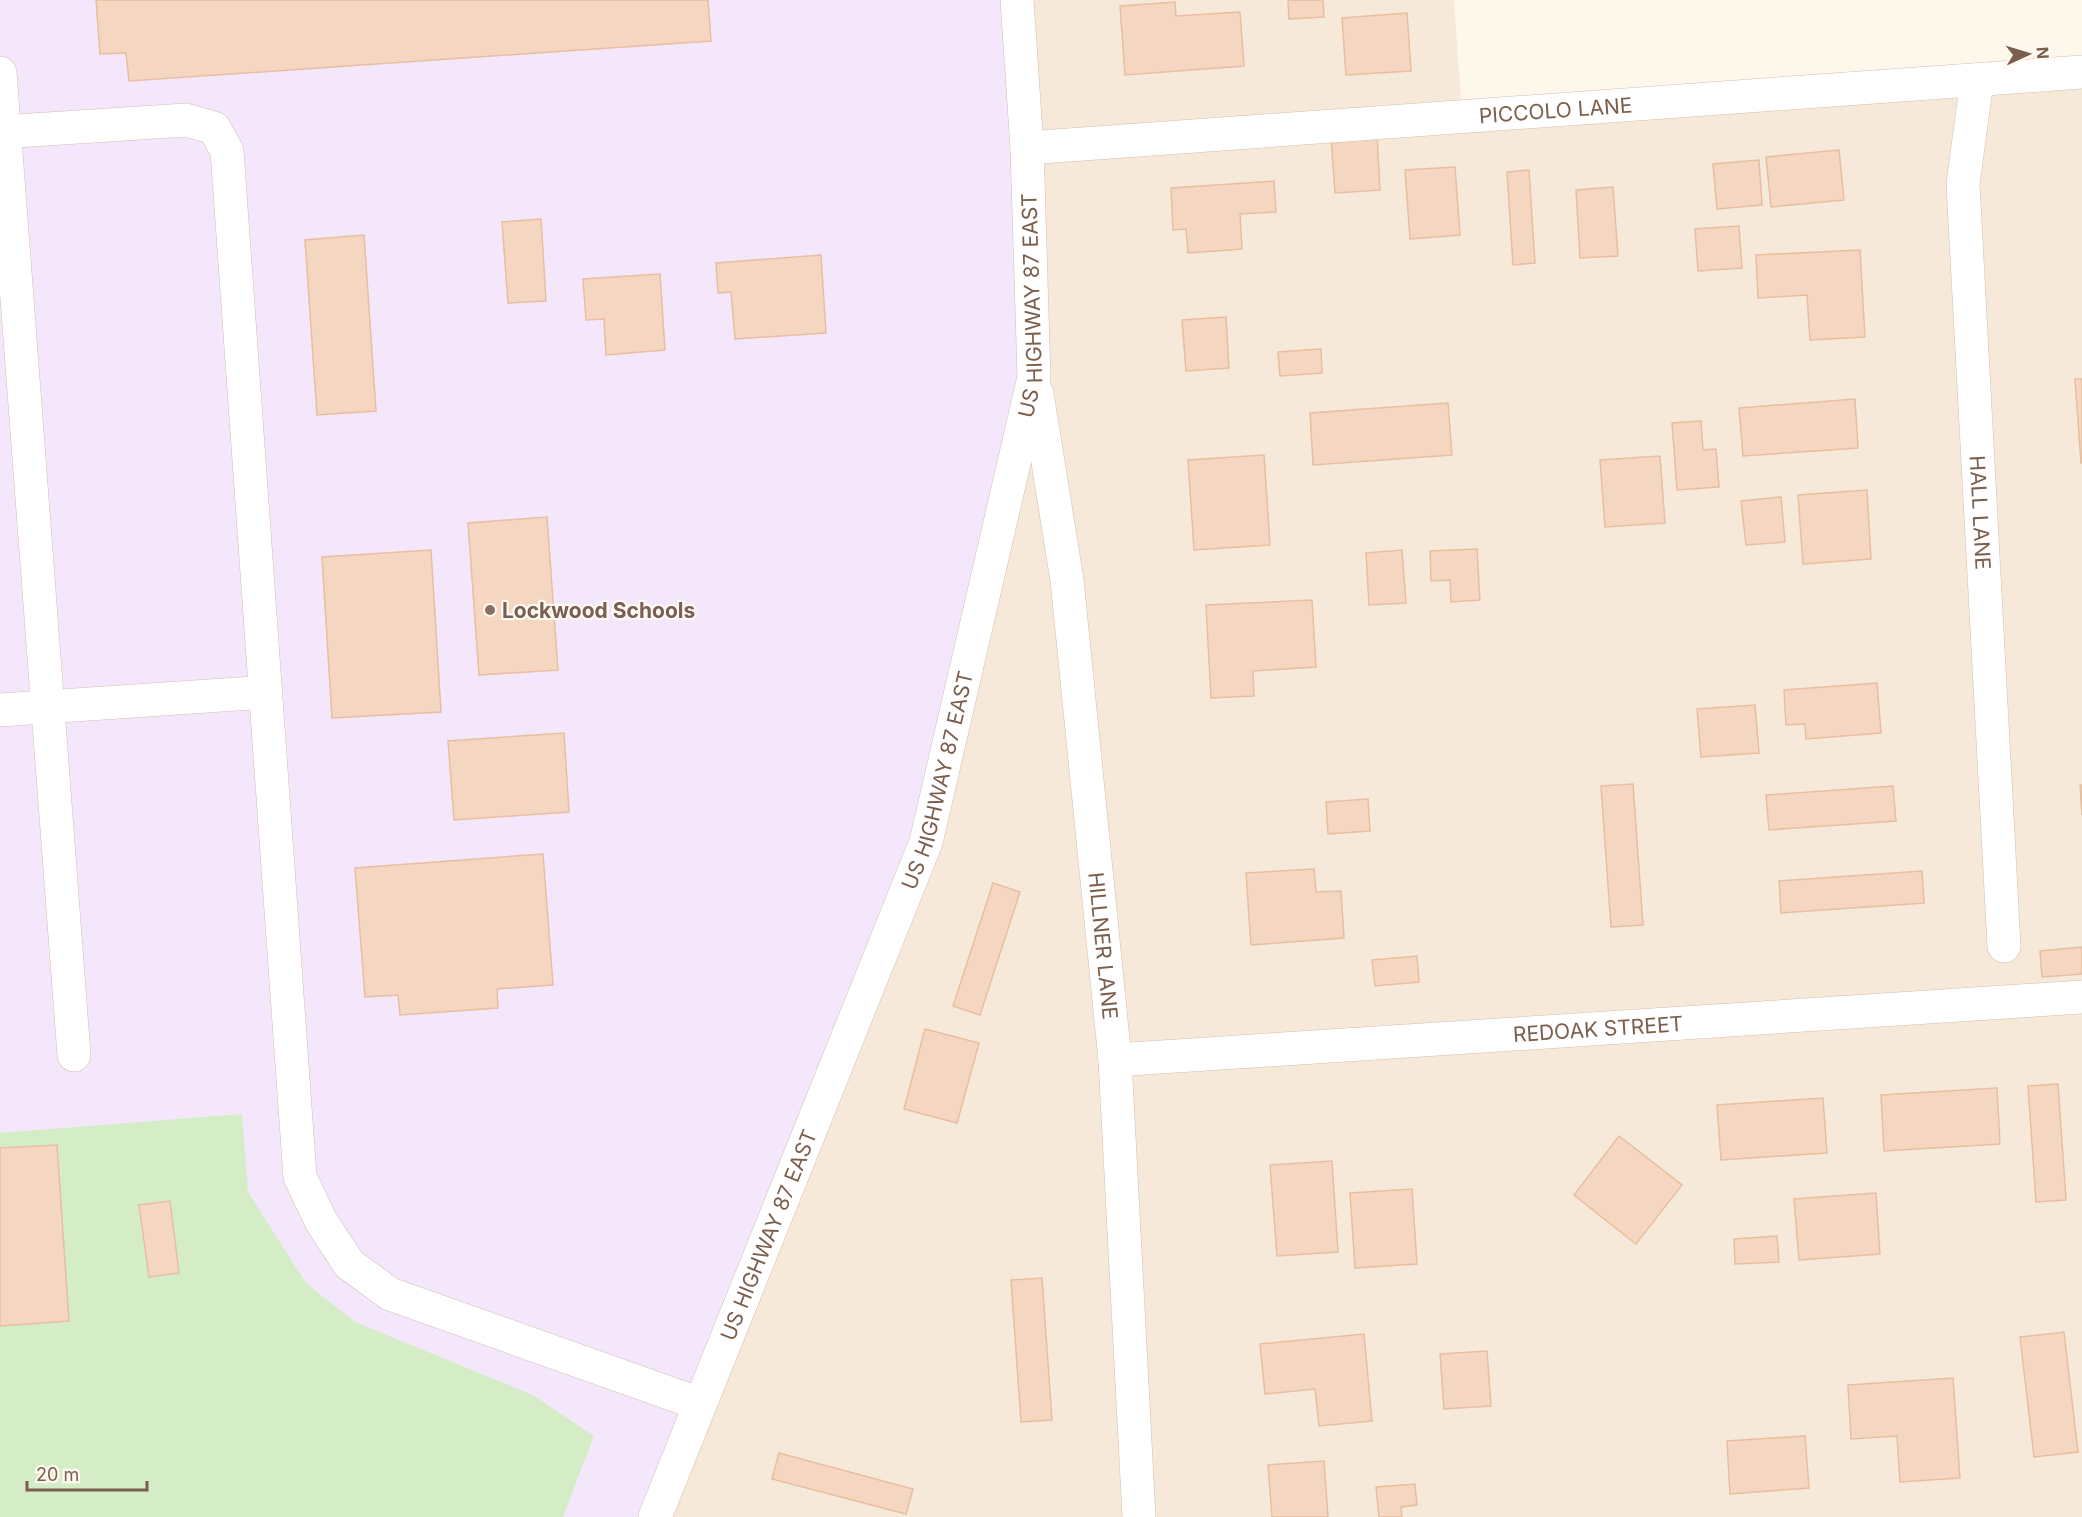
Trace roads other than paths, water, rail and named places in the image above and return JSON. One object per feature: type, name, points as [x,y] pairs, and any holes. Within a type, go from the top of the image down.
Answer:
[{"type":"street","name":"US HIGHWAY 87 EAST","points":[[655,1517],[926,842],[1034,377],[1027,148],[1017,0]]},
{"type":"street","name":"PICCOLO LANE","points":[[1027,148],[2082,72]]},
{"type":"street","points":[[0,73],[2,132],[74,1055]]},
{"type":"street","name":"HALL LANE","points":[[1977,80],[1963,184],[2004,946]]},
{"type":"street","points":[[2,132],[186,120],[214,128],[227,151],[300,1177],[321,1221],[349,1264],[390,1294],[700,1404]]},
{"type":"street","name":"HILLNER LANE","points":[[1034,377],[1067,580],[1115,1060],[1139,1517]]},
{"type":"street","points":[[0,710],[266,692]]},
{"type":"street","name":"REDOAK STREET","points":[[1115,1060],[2082,997]]},
{"type":"place","name":"Lockwood Schools","points":[[490,610]]}]
